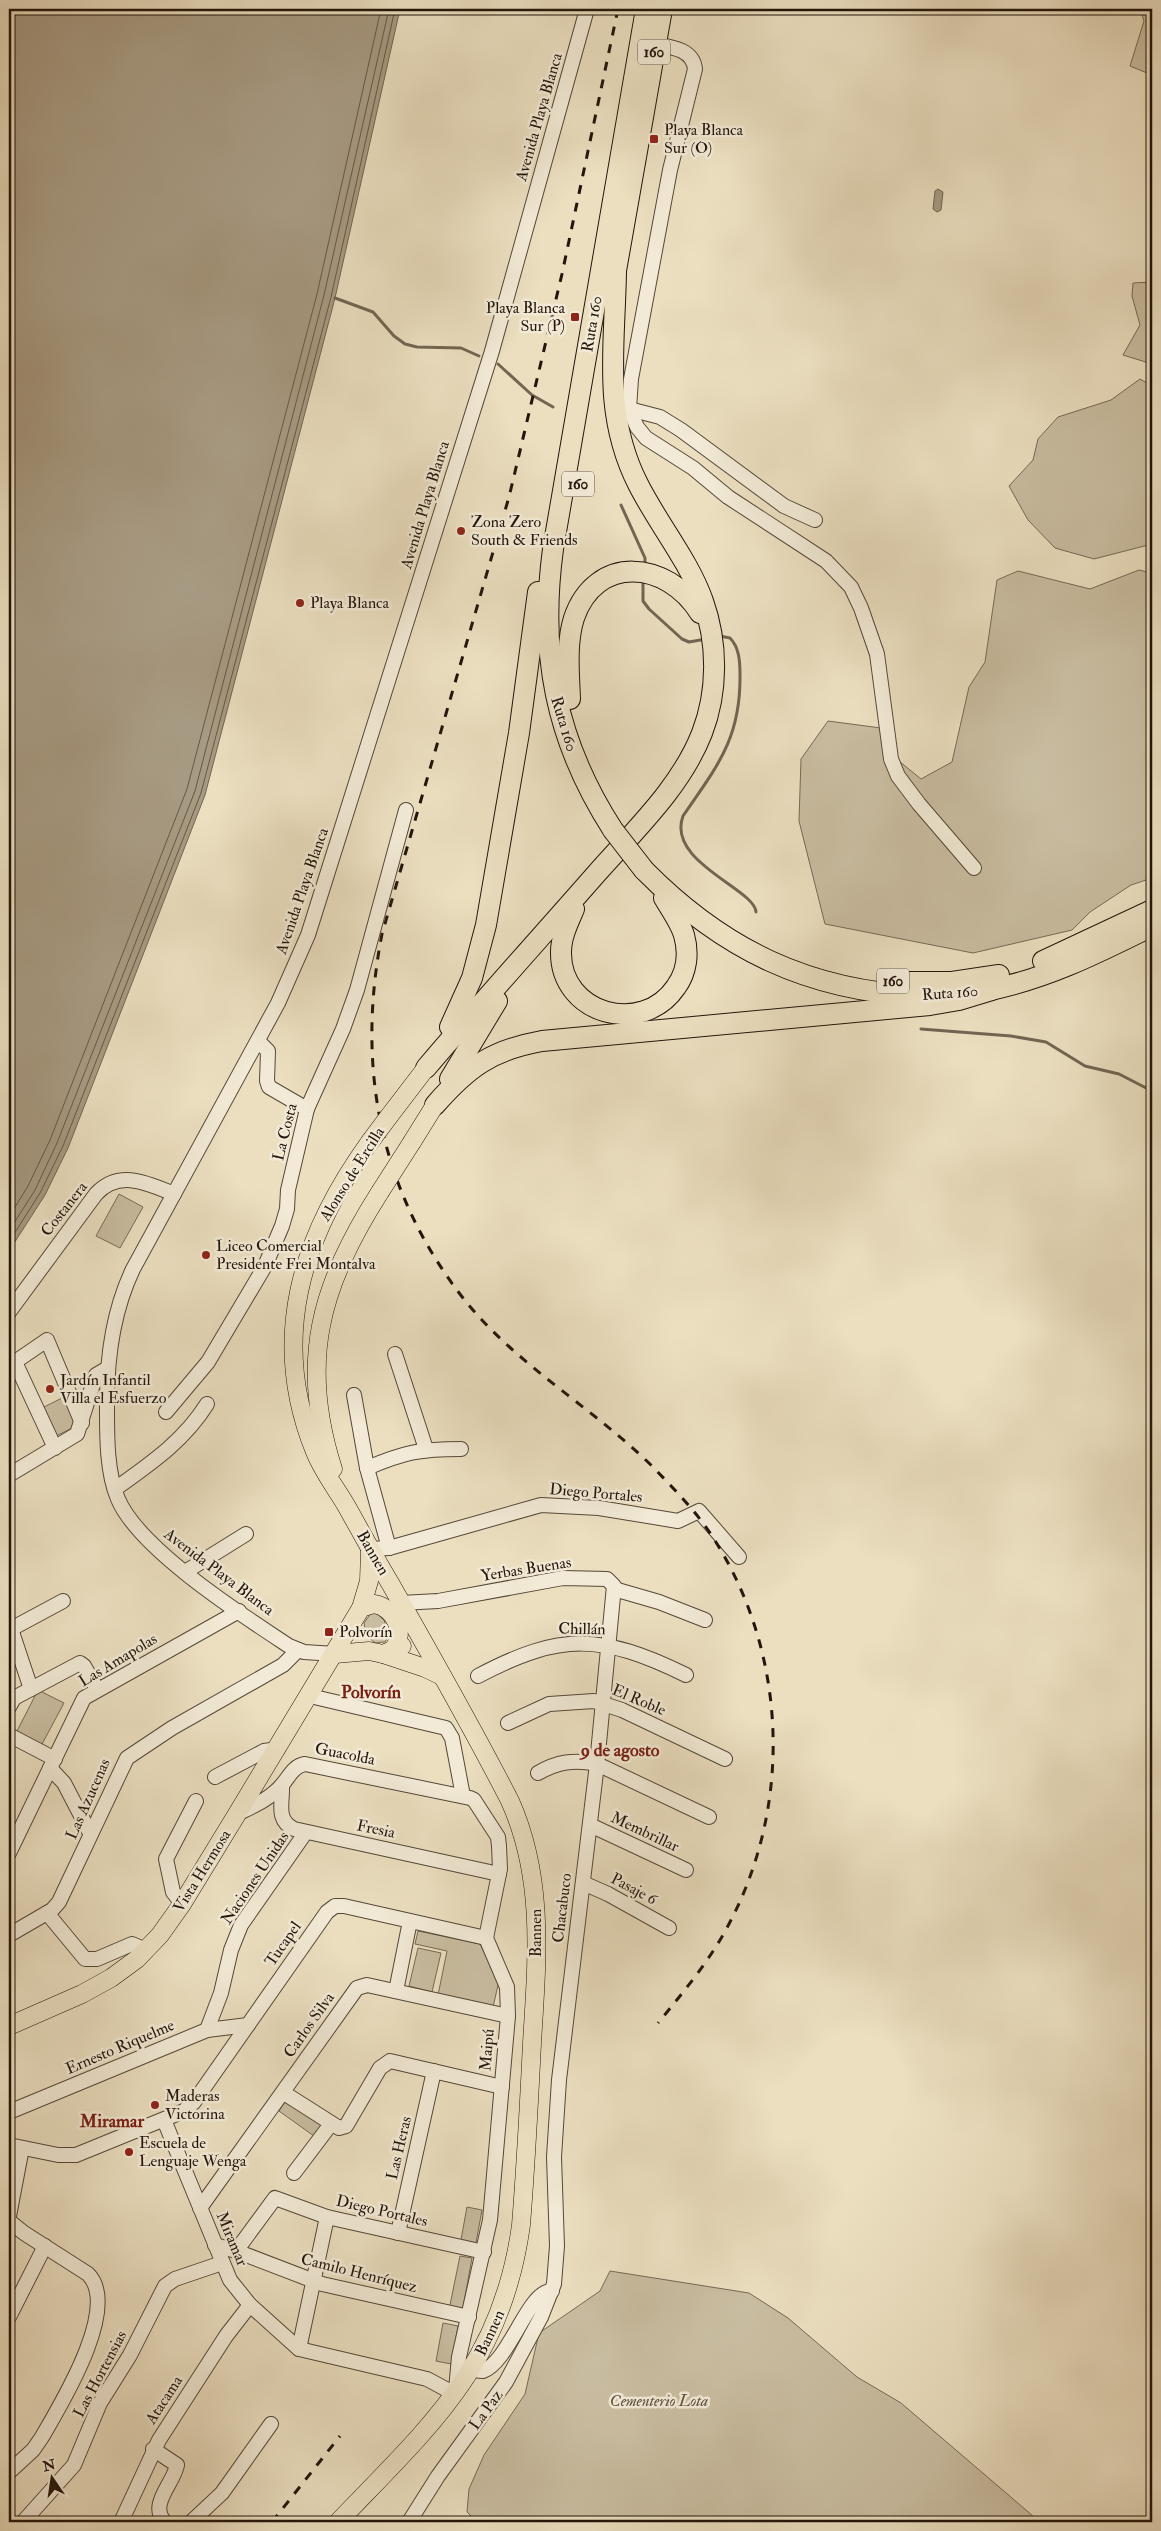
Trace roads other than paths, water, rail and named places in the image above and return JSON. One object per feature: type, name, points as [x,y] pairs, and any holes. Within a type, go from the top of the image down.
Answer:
[{"type":"highway","name":"Ruta 160","points":[[646,9],[550,570],[547,610],[548,646],[554,691],[565,732],[583,779],[618,826],[687,910],[729,941],[764,960],[800,974],[840,986],[902,995],[940,996],[992,990],[1058,971],[1152,926]]},
{"type":"highway","name":"Ruta 160","points":[[618,826],[589,759],[570,699],[561,644],[561,593],[569,531],[662,9]]},
{"type":"highway","points":[[426,1068],[484,999],[532,949],[665,796],[696,748],[707,722],[713,694],[714,665],[711,637],[700,593],[638,485],[619,434],[612,384],[616,271]]},
{"type":"highway","points":[[426,1068],[466,994],[482,943],[519,733],[536,602],[557,528]]},
{"type":"highway","points":[[570,699],[569,656],[575,618],[589,594],[601,583],[614,576],[631,572],[648,573],[674,584],[696,606],[711,637]]},
{"type":"highway","name":"Ruta 160","points":[[650,866],[734,928],[770,947],[826,969],[863,977],[901,982],[960,982],[1018,970],[1065,952],[1152,910]]},
{"type":"highway","points":[[586,886],[567,924],[562,943],[561,961],[566,979],[583,1001],[599,1010],[617,1015],[640,1014],[661,1003],[675,990],[682,976],[686,953],[684,936],[650,866]]},
{"type":"highway","points":[[435,1105],[484,1021],[532,949]]},
{"type":"highway","points":[[435,1105],[466,1072],[487,1057],[529,1043],[930,1005],[960,1000],[992,990]]},
{"type":"main road","name":"Alonso de Ercilla","points":[[346,1505],[322,1466],[305,1421],[295,1372],[295,1321],[302,1275],[316,1232],[332,1201],[369,1144],[426,1068]]},
{"type":"main road","name":"Alonso de Ercilla","points":[[346,1505],[330,1460],[319,1410],[316,1376],[318,1343],[324,1308],[338,1266],[350,1241],[435,1105]]},
{"type":"main road","name":"Bannen","points":[[346,1505],[517,1815],[531,1862],[537,1916],[530,2086],[518,2243],[503,2303],[488,2339],[455,2394]]},
{"type":"main road","name":"Vista Hermosa","points":[[9,2026],[98,1986],[128,1966],[146,1950],[182,1904],[335,1654],[365,1610],[369,1581],[370,1549]]},
{"type":"main road","points":[[365,1610],[401,1603]]},
{"type":"main road","points":[[365,1610],[358,1637],[381,1651],[442,1676]]},
{"type":"main road","points":[[365,1610],[388,1610],[399,1628],[399,1639],[381,1651]]},
{"type":"main road","points":[[335,1654],[381,1651],[406,1644],[417,1632]]},
{"type":"main road","points":[[338,2522],[424,2432],[455,2394]]},
{"type":"street","name":"Avenida Playa Blanca","points":[[335,1654],[298,1650],[239,1611],[185,1572],[156,1547],[133,1523],[120,1505],[115,1489],[107,1415],[108,1368],[112,1330],[121,1297],[133,1269],[258,1041],[302,951],[339,840],[495,341],[587,9]]},
{"type":"street","points":[[655,44],[683,51],[693,61],[695,69],[670,170],[631,379],[629,409],[637,428],[646,438],[693,468],[728,497],[826,561],[851,587],[862,608],[877,654],[891,759],[898,776],[919,804],[974,868]]},
{"type":"street","points":[[629,409],[660,417],[667,421],[784,506],[815,520]]},
{"type":"street","name":"La Costa","points":[[166,1412],[208,1362],[266,1266],[286,1216],[288,1190],[307,1109],[343,1029],[357,990],[406,810]]},
{"type":"street","points":[[258,1041],[268,1051],[267,1081],[269,1087],[307,1109]]},
{"type":"street","name":"Costanera","points":[[9,1312],[96,1194],[104,1186],[121,1180],[134,1180],[174,1194]]},
{"type":"street","points":[[55,1448],[12,1364],[47,1340],[82,1423]]},
{"type":"street","points":[[395,1354],[426,1449]]},
{"type":"street","points":[[9,1475],[77,1434],[96,1375],[108,1368]]},
{"type":"street","points":[[354,1395],[367,1468],[389,1548]]},
{"type":"street","points":[[115,1489],[178,1440],[207,1404]]},
{"type":"street","points":[[367,1468],[400,1454],[426,1449],[461,1449]]},
{"type":"street","name":"Diego Portales","points":[[370,1549],[389,1548],[541,1505],[599,1508],[678,1520],[699,1511],[739,1557]]},
{"type":"street","points":[[185,1572],[246,1534]]},
{"type":"street","name":"Yerbas Buenas","points":[[401,1603],[438,1601],[563,1578],[607,1579],[612,1582],[614,1589],[659,1602],[705,1620]]},
{"type":"street","name":"Chacabuco","points":[[552,2291],[558,2246],[554,2157],[558,2080],[597,1764],[614,1589]]},
{"type":"street","points":[[31,1689],[10,1626],[63,1600]]},
{"type":"street","name":"Las Amapolas","points":[[9,1853],[82,1701],[97,1690],[239,1611]]},
{"type":"street","name":"Chillán","points":[[478,1676],[514,1657],[549,1646],[578,1643],[609,1646],[644,1655],[686,1675]]},
{"type":"street","name":"Las Azucenas","points":[[9,1934],[47,1913],[59,1902],[122,1765],[130,1755],[283,1665],[298,1650]]},
{"type":"street","points":[[11,1704],[31,1689],[80,1663],[84,1666],[97,1690]]},
{"type":"street","points":[[310,1696],[446,1728],[452,1738],[463,1796],[474,1800],[498,1837],[499,1874],[486,1938]]},
{"type":"street","name":"El Roble","points":[[508,1724],[549,1704],[585,1701],[603,1703],[725,1758]]},
{"type":"street","points":[[9,1735],[53,1763],[90,1833]]},
{"type":"street","points":[[215,1777],[264,1751],[278,1749]]},
{"type":"street","points":[[538,1773],[561,1762],[578,1761],[597,1764],[709,1818]]},
{"type":"street","name":"Guacolda","points":[[237,1814],[267,1798],[282,1785],[296,1767],[305,1764],[463,1796]]},
{"type":"street","name":"Fresia","points":[[282,1785],[281,1811],[284,1821],[290,1827],[499,1874]]},
{"type":"street","points":[[182,1904],[173,1892],[166,1859],[196,1801]]},
{"type":"street","name":"Membrillar","points":[[590,1825],[686,1870]]},
{"type":"street","name":"Naciones Unidas","points":[[207,2030],[221,1993],[231,1950],[241,1925],[306,1832]]},
{"type":"street","name":"Pasaje 6","points":[[583,1884],[608,1894],[669,1928]]},
{"type":"street","name":"Tucapel","points":[[164,2120],[184,2111],[194,2102],[332,1907],[344,1906],[486,1938]]},
{"type":"street","points":[[47,1913],[82,1957],[88,1960],[97,1959],[129,1945],[135,1944],[146,1950]]},
{"type":"street","points":[[396,1991],[410,1921]]},
{"type":"street","name":"Maipú","points":[[455,2394],[459,2357],[484,2252],[492,2204],[508,2016],[507,1987],[486,1938]]},
{"type":"street","name":"Carlos Silva","points":[[200,2208],[284,2093],[357,1988],[367,1985],[508,2016]]},
{"type":"street","name":"Ernesto Riquelme","points":[[9,2112],[207,2030],[248,2026]]},
{"type":"street","points":[[284,2093],[339,2128],[346,2126],[380,2068],[387,2062],[393,2061],[502,2087]]},
{"type":"street","name":"Las Heras","points":[[398,2233],[434,2071]]},
{"type":"street","points":[[9,2216],[15,2146],[58,2156],[76,2155],[164,2120]]},
{"type":"street","name":"Miramar","points":[[164,2120],[222,2263],[234,2286],[250,2305],[299,2349],[427,2379],[455,2394]]},
{"type":"street","points":[[294,2173],[330,2124]]},
{"type":"street","name":"Diego Portales","points":[[236,2251],[275,2198],[327,2217],[484,2252]]},
{"type":"street","points":[[299,2349],[327,2217]]},
{"type":"street","points":[[9,2221],[88,2274],[95,2282],[98,2293],[95,2328],[90,2343],[42,2438],[33,2450],[9,2472]]},
{"type":"street","name":"Camilo Henríquez","points":[[214,2245],[236,2251],[313,2282],[468,2317]]},
{"type":"street","points":[[9,2317],[45,2246]]},
{"type":"street","name":"Las Hortensias","points":[[23,2522],[74,2465],[100,2403],[130,2356],[166,2286],[175,2279],[222,2263]]},
{"type":"street","points":[[471,2370],[483,2372],[494,2364],[509,2344],[537,2297],[545,2291],[552,2291]]},
{"type":"street","name":"La Paz","points":[[409,2522],[438,2476],[506,2382],[541,2317],[552,2291]]},
{"type":"street","name":"Atacama","points":[[121,2522],[153,2449],[226,2336],[250,2305]]},
{"type":"street","points":[[191,2522],[222,2493],[271,2424]]},
{"type":"street","points":[[153,2449],[174,2461],[177,2465],[160,2501],[160,2515],[165,2522]]},
{"type":"water","points":[[9,9],[400,9],[335,298],[205,795],[68,1148],[45,1195],[9,1251]]},
{"type":"water","points":[[938,189],[943,192],[941,210],[937,212],[933,209],[935,191]]},
{"type":"waterway","points":[[335,298],[373,312],[394,336],[405,344],[417,347],[461,348],[479,356]]},
{"type":"waterway","points":[[498,364],[532,395],[553,407]]},
{"type":"waterway","points":[[621,505],[645,558],[645,566]]},
{"type":"waterway","points":[[643,580],[643,601],[649,609],[682,639],[689,642],[706,639]]},
{"type":"waterway","points":[[720,636],[730,638],[738,654],[740,674],[736,716],[732,734],[717,766],[683,816],[681,832],[687,847],[698,861],[742,894],[752,903],[756,912]]},
{"type":"waterway","points":[[921,1029],[1011,1036],[1046,1042],[1085,1066],[1119,1074],[1152,1091]]},
{"type":"railway","points":[[618,9],[562,274],[509,497],[382,934],[375,983],[372,1031],[374,1079],[381,1125],[394,1170],[411,1214],[434,1257],[463,1298],[506,1344],[629,1445],[685,1501],[714,1539],[738,1583],[756,1629],[767,1678],[773,1727],[772,1777],[765,1826],[751,1874],[724,1934],[698,1973],[658,2023]]},
{"type":"railway","points":[[272,2522],[340,2436]]},
{"type":"place","name":"Playa Blanca Sur (O)","points":[[654,139]]},
{"type":"place","name":"Playa Blanca Sur (P)","points":[[575,317]]},
{"type":"place","name":"Zona Zero South & Friends","points":[[461,531]]},
{"type":"place","name":"Playa Blanca","points":[[300,603]]},
{"type":"place","name":"Liceo Comercial Presidente Frei Montalva","points":[[206,1255]]},
{"type":"place","name":"Jardín Infantil Villa el Esfuerzo","points":[[50,1389]]},
{"type":"place","name":"Polvorín","points":[[329,1632]]},
{"type":"place","name":"Maderas Victorina","points":[[155,2105]]},
{"type":"place","name":"Escuela de Lenguaje Wenga","points":[[129,2152]]},
{"type":"district","name":"Polvorín","points":[[371,1692]]},
{"type":"district","name":"9 de agosto","points":[[620,1750]]},
{"type":"district","name":"Miramar","points":[[112,2121]]},
{"type":"park label","name":"Cementerio Lota","points":[[659,2401]]}]
